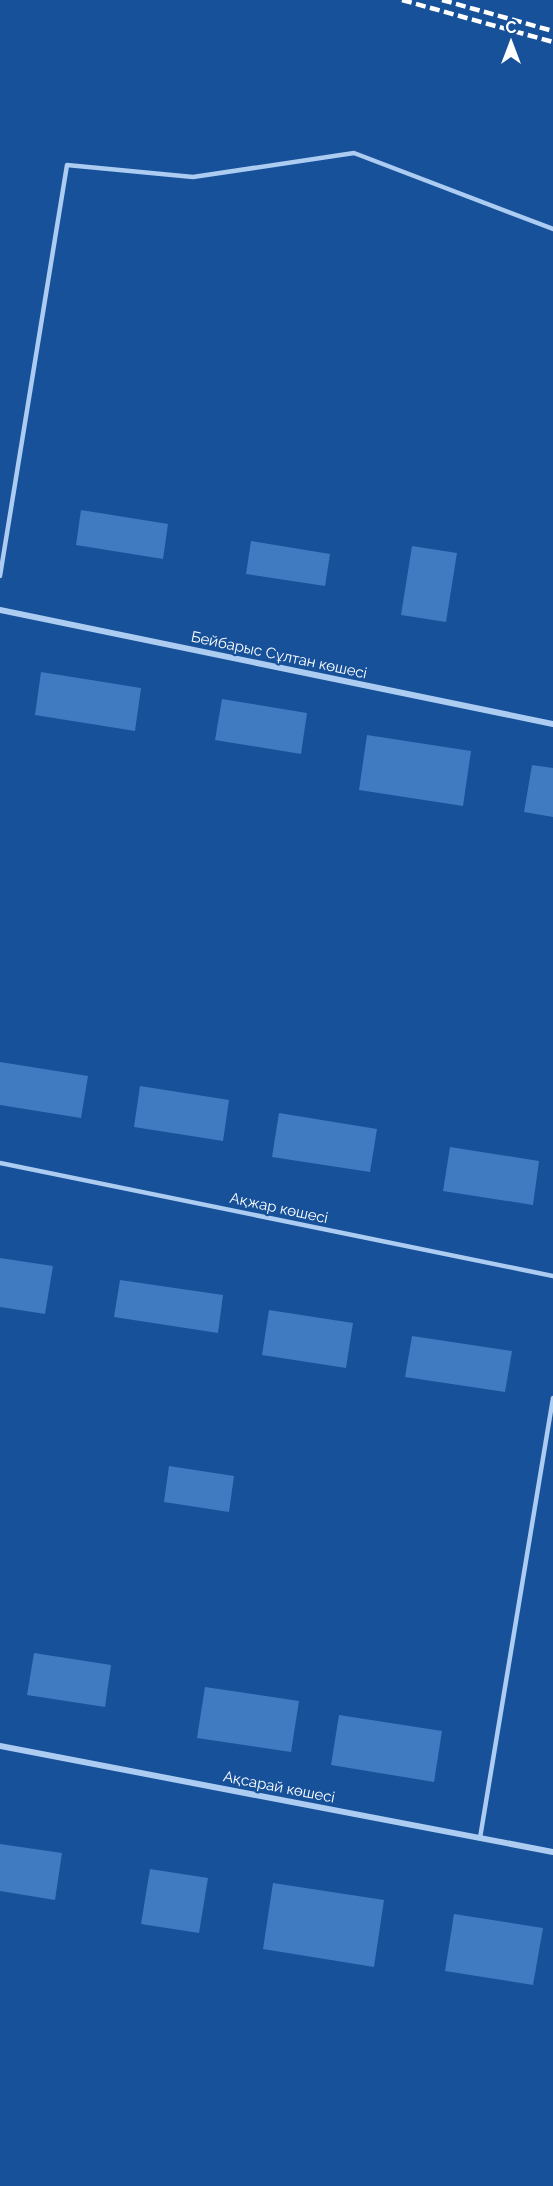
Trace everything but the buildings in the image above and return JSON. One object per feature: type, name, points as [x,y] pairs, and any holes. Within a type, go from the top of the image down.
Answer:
[{"type":"street","name":"Бейбарыс Сұлтан көшесі","points":[[0,610],[553,724]]},
{"type":"street","name":"Ақсарай көшесі","points":[[0,1746],[553,1852]]},
{"type":"lane","points":[[0,576],[67,165],[193,177],[354,153],[553,228]]},
{"type":"lane","name":"Ақжар көшесі","points":[[0,1163],[553,1276]]},
{"type":"lane","points":[[480,1838],[553,1398]]},
{"type":"railway","points":[[402,0],[553,42]]},
{"type":"railway","points":[[442,0],[553,31]]}]
